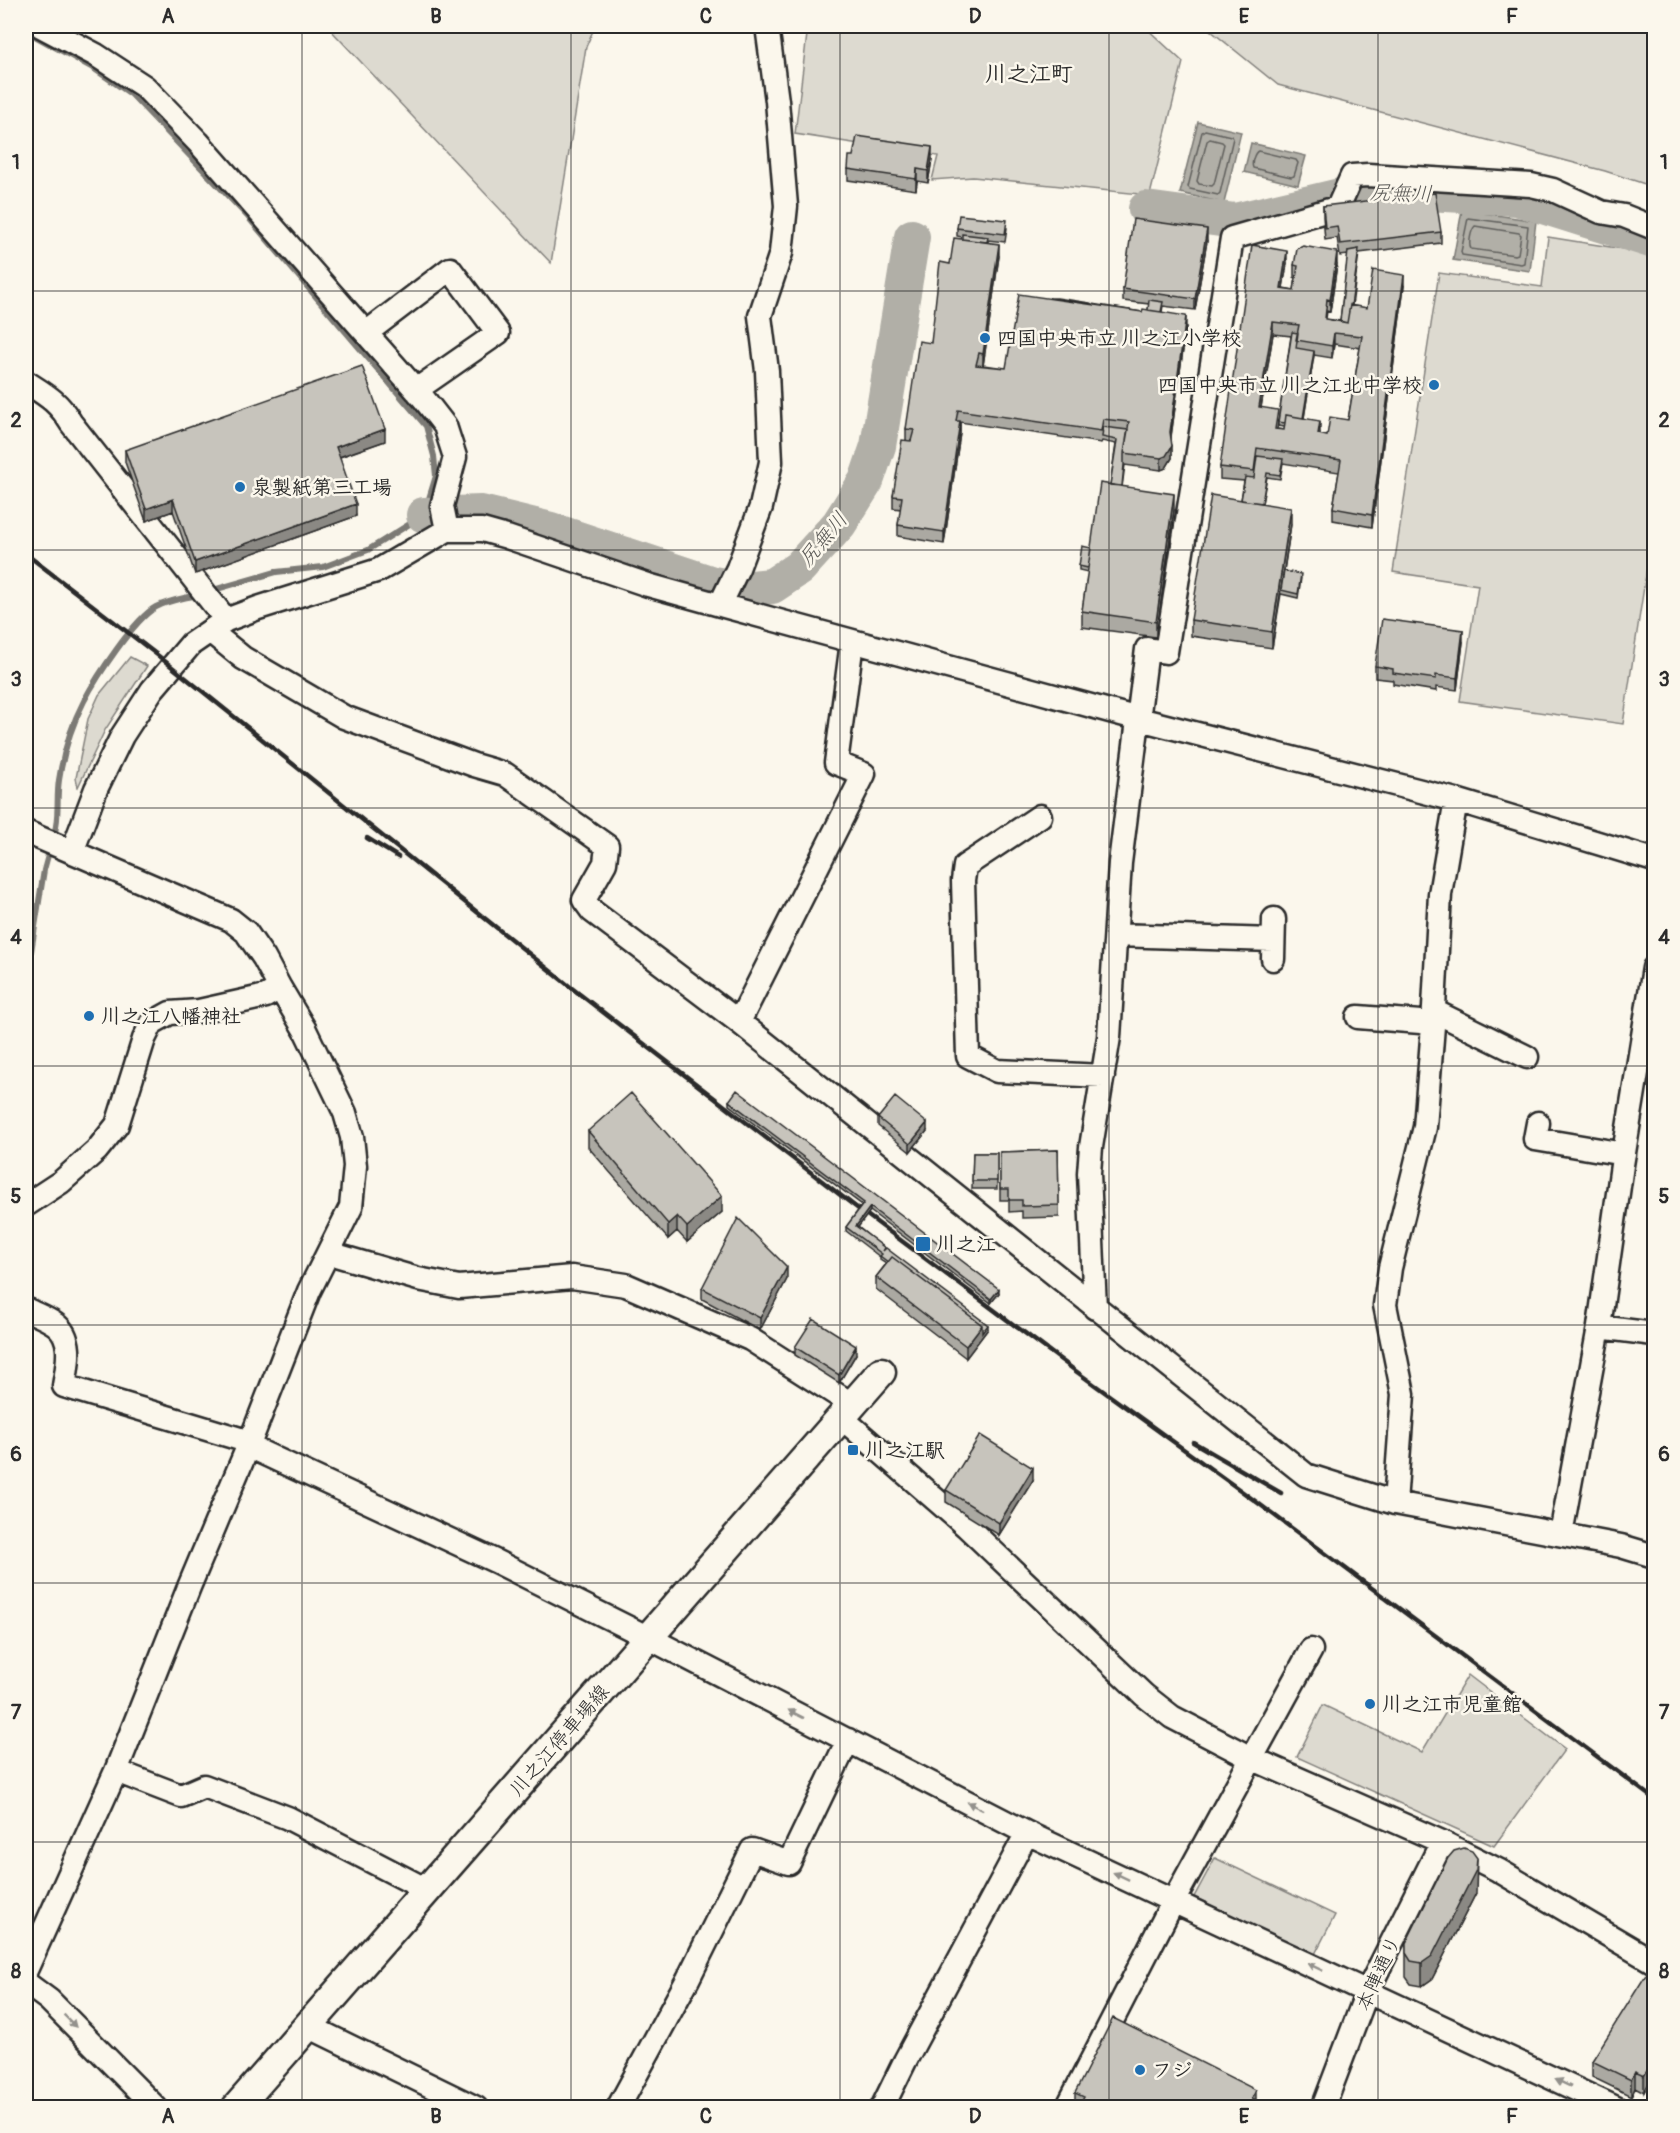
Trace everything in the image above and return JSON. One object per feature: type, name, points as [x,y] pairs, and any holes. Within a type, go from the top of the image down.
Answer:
[{"type":"main road","name":"川之江停車場線","points":[[236,2108],[306,2025],[882,1372]]},
{"type":"street","points":[[41,26],[96,55],[145,87],[198,142],[416,390],[445,426],[454,457],[442,506],[447,530]]},
{"type":"street","points":[[720,605],[738,568],[761,507],[771,462],[767,371],[760,316],[781,253],[786,206],[777,101],[767,26]]},
{"type":"street","points":[[1095,1308],[1089,1173],[1090,1147],[1109,1038],[1120,863],[1148,649],[1166,652],[1232,238],[1336,208],[1352,176],[1531,185],[1553,190],[1601,212],[1624,216],[1654,228]]},
{"type":"street","points":[[366,333],[450,269],[498,333],[416,390]]},
{"type":"street","points":[[26,382],[62,407],[71,423],[199,586],[216,618],[243,658],[344,717],[474,765],[505,774],[607,846],[605,863],[584,900],[592,911],[739,1023],[1306,1475],[1395,1503],[1621,1545],[1654,1556]]},
{"type":"street","points":[[72,852],[96,789],[122,736],[152,690],[216,618],[258,608],[379,570],[447,530],[482,530],[648,585],[1139,719],[1456,800],[1654,860]]},
{"type":"street","points":[[739,1023],[864,774],[836,763],[852,642]]},
{"type":"street","points":[[1395,1503],[1403,1394],[1386,1305],[1390,1268],[1425,1127],[1440,894],[1456,800]]},
{"type":"street","points":[[1040,816],[965,866],[963,881],[968,1056],[997,1071],[1102,1076]]},
{"type":"street","points":[[26,832],[231,920],[246,932],[264,958],[279,988],[305,1030],[345,1113],[352,1137],[355,1166],[351,1207],[309,1291],[116,1771],[26,1970]]},
{"type":"street","points":[[1116,935],[1273,939]]},
{"type":"street","points":[[1561,1534],[1599,1327],[1654,968]]},
{"type":"street","points":[[26,1204],[61,1182],[97,1150],[117,1125],[144,1039],[152,1023],[170,1013],[199,1011],[266,996],[279,988]]},
{"type":"street","points":[[1358,1017],[1433,1017],[1527,1057]]},
{"type":"street","points":[[1538,1123],[1535,1139],[1624,1154]]},
{"type":"street","points":[[329,1253],[418,1279],[459,1287],[572,1277],[626,1285],[750,1339],[848,1411],[1144,1695],[1172,1717],[1251,1758],[1442,1842],[1498,1870],[1654,1962]]},
{"type":"street","points":[[26,1309],[57,1325],[66,1336],[69,1353],[64,1386],[249,1444],[495,1561],[1027,1833],[1616,2108]]},
{"type":"street","points":[[1599,1327],[1654,1334]]},
{"type":"street","points":[[1068,2108],[1174,1900],[1311,1650]]},
{"type":"street","points":[[618,2108],[688,1979],[752,1850],[789,1863],[848,1740]]},
{"type":"street","points":[[116,1771],[181,1796],[204,1786],[257,1806],[288,1818],[427,1890]]},
{"type":"street","points":[[882,2108],[1027,1833]]},
{"type":"street","name":"本陣通り","points":[[1323,2108],[1367,1992],[1442,1842]]},
{"type":"street","points":[[26,1983],[49,2000],[156,2108]]},
{"type":"street","points":[[306,2025],[476,2108]]},
{"type":"shaded area","points":[[327,26],[595,26],[586,47],[551,263]]},
{"type":"shaded area","points":[[808,26],[1144,26],[1183,62],[1150,195],[973,177],[932,180],[938,156],[795,134]]},
{"type":"shaded area","points":[[1205,26],[1654,26],[1654,187],[1605,171],[1278,85]]},
{"type":"shaded area","points":[[1548,237],[1654,254],[1654,521],[1623,724],[1460,701],[1478,585],[1393,572],[1439,273],[1542,287]]},
{"type":"shaded area","points":[[130,657],[147,666],[105,730],[78,787],[76,778],[88,719],[99,695]]},
{"type":"shaded area","points":[[1468,1675],[1565,1749],[1494,1846],[1297,1757],[1323,1705],[1422,1752]]},
{"type":"shaded area","points":[[1215,1858],[1335,1915],[1314,1956],[1194,1897]]},
{"type":"water","points":[[1198,122],[1241,132],[1224,203],[1180,193]]},
{"type":"water","points":[[1251,143],[1306,156],[1298,185],[1244,172]]},
{"type":"water","points":[[1462,210],[1536,221],[1530,271],[1453,260]]},
{"type":"building","points":[[857,136],[932,147],[928,171],[917,169],[916,179],[848,169],[849,156],[853,156]]},
{"type":"building","points":[[1435,193],[1441,232],[1340,244],[1337,226],[1325,228],[1323,206]]},
{"type":"building","points":[[959,215],[1007,220],[1005,234],[957,228]]},
{"type":"building","points":[[1133,219],[1207,229],[1195,299],[1123,289]]},
{"type":"building","points":[[962,234],[988,237],[987,242],[962,239]]},
{"type":"building","points":[[954,238],[999,244],[983,354],[979,353],[976,365],[1006,368],[1019,294],[1186,316],[1170,432],[1172,446],[1166,456],[1161,458],[1124,453],[1129,422],[1103,419],[1101,431],[958,410],[956,421],[960,421],[944,532],[898,525],[902,497],[893,496],[902,440],[911,441],[914,430],[906,429],[919,341],[931,343],[940,262],[950,264]]},
{"type":"building","points":[[1252,245],[1287,251],[1281,288],[1294,290],[1298,266],[1294,265],[1297,249],[1303,246],[1337,252],[1325,319],[1347,323],[1350,305],[1367,308],[1373,270],[1404,275],[1372,515],[1333,508],[1341,460],[1257,448],[1254,471],[1220,467]],"holes":[[[1273,322],[1299,325],[1296,340],[1332,346],[1334,333],[1362,336],[1348,420],[1330,417],[1327,436],[1318,434],[1320,421],[1286,415],[1284,430],[1275,429],[1278,410],[1259,407]]]},
{"type":"building","points":[[1359,249],[1347,323],[1340,321],[1348,251]]},
{"type":"building","points":[[1049,298],[1057,298],[1092,304]]},
{"type":"building","points":[[1149,300],[1163,302],[1161,312],[1148,310]]},
{"type":"building","points":[[1292,332],[1298,333],[1296,348],[1314,351],[1303,418],[1286,415],[1285,423],[1278,422]]},
{"type":"building","name":"泉製紙第三工場","points":[[362,366],[385,429],[336,447],[356,504],[195,562],[173,499],[146,509],[125,450]]},
{"type":"building","points":[[1103,427],[1128,430],[1122,486],[1110,485],[1117,440],[1102,437]]},
{"type":"building","points":[[1257,456],[1283,459],[1280,475],[1267,473],[1262,503],[1241,500],[1245,477],[1254,478]]},
{"type":"building","points":[[1100,483],[1174,494],[1156,622],[1082,611]]},
{"type":"building","points":[[1211,495],[1291,508],[1272,632],[1191,620]]},
{"type":"building","points":[[1082,546],[1091,548],[1088,568],[1079,566]]},
{"type":"building","points":[[1284,571],[1301,574],[1298,594],[1281,590]]},
{"type":"building","points":[[1382,619],[1463,630],[1457,678],[1436,675],[1436,679],[1393,673],[1393,669],[1375,666]]},
{"type":"building","points":[[737,1090],[999,1289],[991,1299],[870,1207],[856,1226],[885,1248],[883,1251],[886,1248],[988,1325],[982,1333],[982,1325],[892,1257],[888,1262],[880,1256],[882,1254],[846,1227],[864,1203],[729,1101]]},
{"type":"building","points":[[631,1093],[722,1196],[687,1227],[677,1216],[668,1224],[588,1131]]},
{"type":"building","points":[[895,1097],[927,1123],[910,1144],[878,1118]]},
{"type":"building","points":[[1058,1150],[1059,1205],[1022,1206],[1022,1200],[1009,1200],[1009,1189],[1000,1189],[1000,1152]]},
{"type":"building","points":[[973,1153],[997,1153],[997,1181],[972,1181]]},
{"type":"building","points":[[738,1218],[787,1267],[760,1318],[702,1288]]},
{"type":"building","points":[[892,1257],[982,1325],[966,1346],[876,1277]]},
{"type":"building","points":[[813,1319],[856,1346],[839,1375],[795,1347]]},
{"type":"building","points":[[980,1435],[1033,1468],[999,1523],[946,1490]]},
{"type":"building","points":[[1464,1848],[1472,1851],[1477,1858],[1476,1870],[1432,1956],[1422,1963],[1411,1961],[1406,1953],[1406,1943],[1448,1858],[1454,1851]]},
{"type":"building","points":[[1649,1970],[1654,1973],[1654,2070],[1649,2067],[1644,2076],[1635,2072],[1631,2080],[1592,2061]]},
{"type":"building","name":"フジ","points":[[1113,2018],[1256,2090],[1252,2099],[1269,2108],[1078,2108],[1084,2097],[1075,2093]]},
{"type":"waterway","points":[[26,31],[93,68],[131,94],[248,217],[426,426],[434,456],[436,476],[424,515],[368,550],[323,567],[276,572],[210,591]]},
{"type":"waterway","name":"尻無川","points":[[1146,209],[1235,221],[1357,192],[1392,191],[1517,198],[1654,241]]},
{"type":"waterway","name":"尻無川","points":[[424,515],[481,513],[551,530],[713,584],[742,589],[772,586],[799,568],[839,524],[866,481],[878,446],[912,237]]},
{"type":"waterway","points":[[53,839],[58,787],[68,739],[84,701],[106,664],[137,624],[156,607],[200,594]]},
{"type":"waterway","points":[[26,983],[44,870],[50,848]]},
{"type":"railway","points":[[26,554],[156,654],[573,989],[861,1211]]},
{"type":"railway","points":[[367,838],[398,857]]},
{"type":"railway","points":[[867,1215],[1654,1799]]},
{"type":"railway","points":[[1193,1442],[1281,1493]]},
{"type":"place","name":"四国中央市立 川之江小学校","points":[[985,338]]},
{"type":"place","name":"四国中央市立 川之江北中学校","points":[[1434,385]]},
{"type":"place","name":"泉製紙第三工場","points":[[240,487]]},
{"type":"place","name":"川之江八幡神社","points":[[89,1016]]},
{"type":"place","name":"川之江","points":[[923,1244]]},
{"type":"place","name":"川之江駅","points":[[853,1450]]},
{"type":"place","name":"川之江市児童館","points":[[1370,1704]]},
{"type":"place","name":"フジ","points":[[1140,2070]]},
{"type":"district","name":"川之江町","points":[[1029,73]]}]
